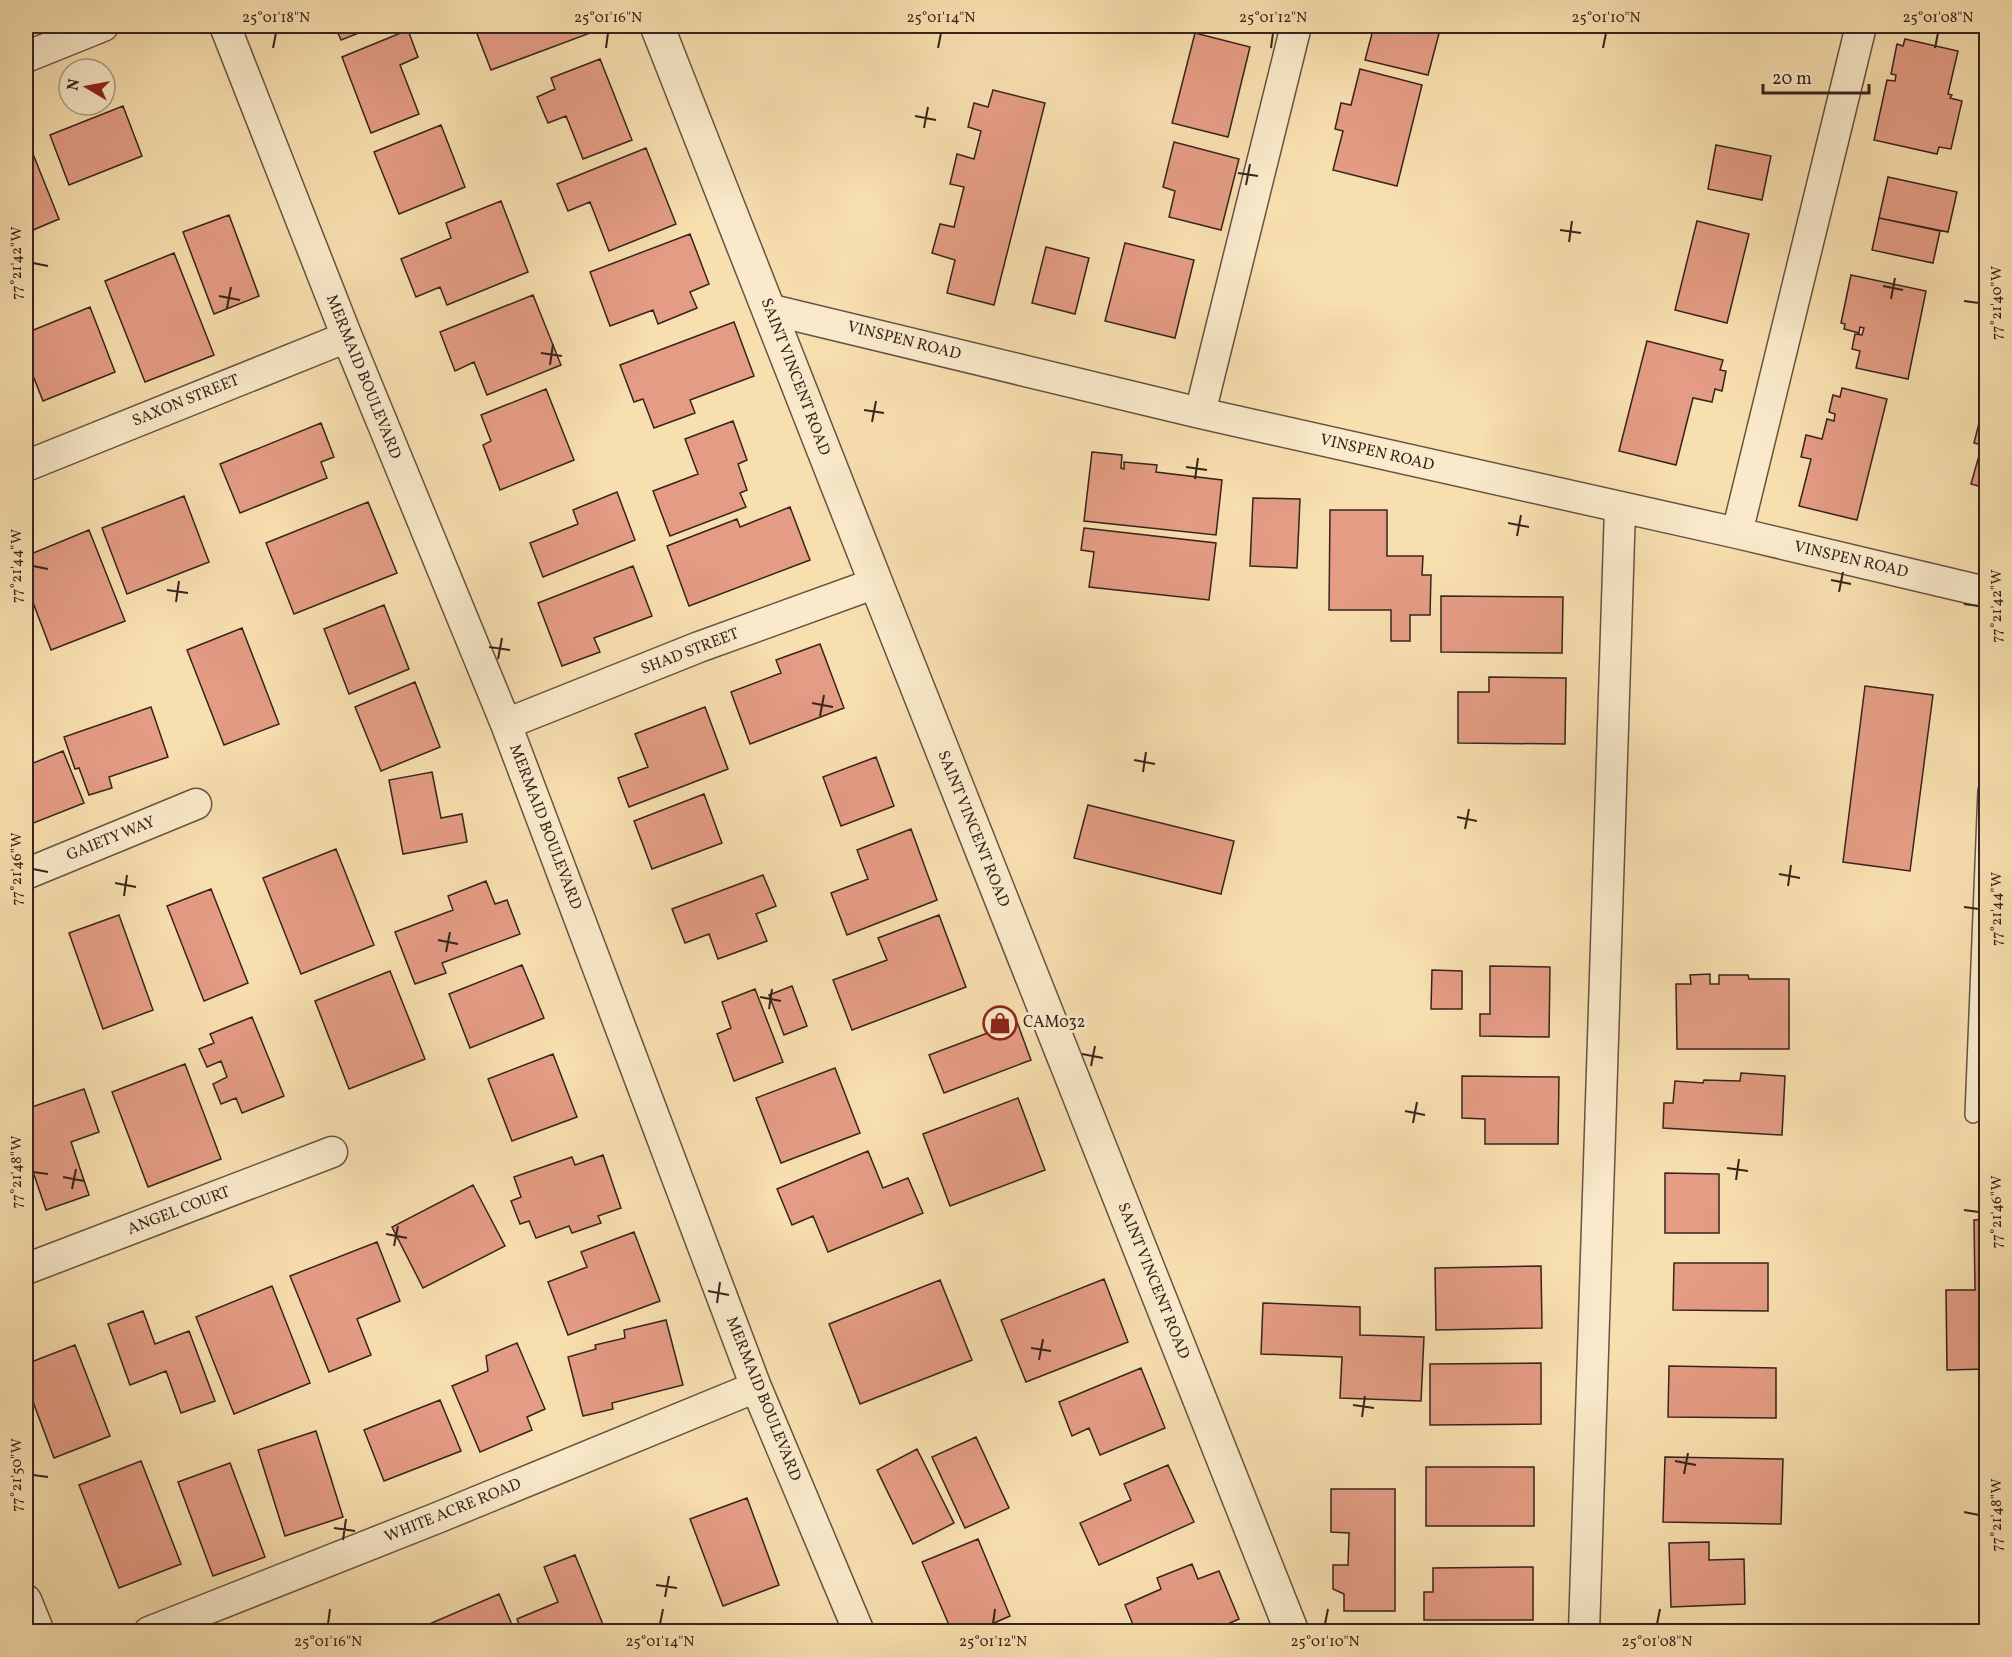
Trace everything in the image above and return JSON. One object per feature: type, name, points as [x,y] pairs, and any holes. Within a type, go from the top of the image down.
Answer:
[{"type":"street","points":[[26,57],[103,26]]},
{"type":"street","name":"MERMAID BOULEVARD","points":[[225,26],[346,337],[506,724],[756,1387],[859,1632]]},
{"type":"street","name":"SAINT VINCENT ROAD","points":[[657,26],[1292,1632]]},
{"type":"street","points":[[1200,413],[1296,26]]},
{"type":"street","points":[[1737,533],[1861,26]]},
{"type":"street","name":"VINSPEN ROAD","points":[[768,309],[1200,413],[1737,533],[1986,592]]},
{"type":"street","name":"SAXON STREET","points":[[26,466],[346,337]]},
{"type":"street","points":[[1584,1632],[1620,508]]},
{"type":"street","name":"SHAD STREET","points":[[506,724],[699,647],[876,583]]},
{"type":"street","name":"GAIETY WAY","points":[[26,874],[196,804]]},
{"type":"street","name":"ANGEL COURT","points":[[26,1269],[332,1152]]},
{"type":"street","name":"WHITE ACRE ROAD","points":[[149,1632],[437,1518],[756,1387]]},
{"type":"street","points":[[26,1600],[39,1632]]},
{"type":"lane","points":[[1973,1115],[1986,790]]},
{"type":"building","points":[[335,26],[376,26],[341,40]]},
{"type":"building","points":[[474,26],[599,26],[601,29],[491,70]]},
{"type":"building","points":[[1374,26],[1441,26],[1428,75],[1365,60]]},
{"type":"building","points":[[1955,26],[1984,26],[1982,32]]},
{"type":"building","points":[[408,30],[418,57],[400,65],[419,114],[371,133],[342,57]]},
{"type":"building","points":[[1195,33],[1250,47],[1228,137],[1172,123]]},
{"type":"building","points":[[1905,39],[1958,51],[1948,94],[1952,95],[1950,98],[1962,101],[1951,149],[1939,147],[1937,154],[1874,140],[1887,80],[1895,81],[1896,75],[1891,74],[1897,44],[1903,46]]},
{"type":"building","points":[[600,59],[632,140],[583,159],[566,116],[548,123],[537,97],[555,89],[551,78]]},
{"type":"building","points":[[1360,69],[1422,85],[1397,186],[1333,170],[1343,131],[1335,129],[1341,103],[1351,105]]},
{"type":"building","points":[[993,90],[1045,103],[994,305],[947,293],[955,260],[932,253],[940,224],[954,227],[964,187],[950,184],[957,154],[974,159],[981,131],[968,127],[974,103],[988,107]]},
{"type":"building","points":[[123,106],[142,156],[69,185],[50,135],[95,117],[117,117],[117,108]]},
{"type":"building","points":[[441,125],[465,187],[399,214],[374,152]]},
{"type":"building","points":[[26,139],[59,219],[26,233]]},
{"type":"building","points":[[1174,142],[1239,159],[1221,230],[1169,217],[1175,191],[1163,187]]},
{"type":"building","points":[[1716,145],[1771,156],[1762,200],[1708,189]]},
{"type":"building","points":[[646,148],[676,224],[609,251],[590,202],[568,211],[557,184]]},
{"type":"building","points":[[1888,177],[1957,192],[1948,232],[1879,218]]},
{"type":"building","points":[[501,201],[528,272],[447,305],[440,287],[416,297],[401,259],[451,238],[446,223]]},
{"type":"building","points":[[229,215],[259,296],[214,314],[183,232]]},
{"type":"building","points":[[1879,218],[1940,231],[1933,263],[1872,250]]},
{"type":"building","points":[[1697,221],[1749,234],[1727,323],[1675,310]]},
{"type":"building","points":[[690,234],[709,284],[690,292],[697,308],[658,324],[653,310],[610,326],[590,272]]},
{"type":"building","points":[[1125,243],[1194,260],[1175,338],[1105,321]]},
{"type":"building","points":[[1046,247],[1089,258],[1075,314],[1032,303]]},
{"type":"building","points":[[174,253],[214,355],[145,382],[105,281]]},
{"type":"building","points":[[1851,275],[1926,291],[1908,379],[1856,368],[1860,351],[1852,349],[1855,334],[1862,335],[1864,328],[1860,327],[1859,333],[1844,329],[1845,324],[1841,323]]},
{"type":"building","points":[[533,295],[561,365],[487,395],[474,362],[455,371],[440,332]]},
{"type":"building","points":[[90,307],[115,372],[43,401],[26,358],[26,333]]},
{"type":"building","points":[[734,322],[754,376],[690,400],[695,413],[654,428],[643,399],[634,402],[620,365]]},
{"type":"building","points":[[1647,341],[1723,360],[1720,370],[1726,371],[1722,391],[1715,389],[1712,402],[1693,398],[1676,465],[1619,451]]},
{"type":"building","points":[[1842,388],[1887,399],[1857,520],[1799,506],[1811,459],[1801,457],[1806,435],[1822,439],[1827,419],[1834,421],[1835,414],[1829,412],[1833,395],[1840,397]]},
{"type":"building","points":[[546,389],[574,460],[500,490],[483,445],[491,441],[481,415]]},
{"type":"building","points":[[1980,419],[1986,420],[1986,488],[1971,484],[1982,445],[1974,443]]},
{"type":"building","points":[[733,421],[747,460],[738,464],[747,490],[740,493],[746,507],[670,536],[653,491],[698,474],[685,439]]},
{"type":"building","points":[[321,423],[334,457],[321,462],[327,478],[240,513],[220,464]]},
{"type":"building","points":[[1092,452],[1122,455],[1121,468],[1124,469],[1124,462],[1157,465],[1156,472],[1222,480],[1216,535],[1084,521]]},
{"type":"building","points":[[617,492],[635,540],[543,577],[530,543],[578,524],[573,510]]},
{"type":"building","points":[[184,496],[209,562],[127,594],[102,528]]},
{"type":"building","points":[[1253,498],[1300,499],[1297,568],[1250,566]]},
{"type":"building","points":[[368,502],[397,573],[294,614],[266,543]]},
{"type":"building","points":[[790,507],[810,560],[689,606],[667,546],[737,519],[740,527]]},
{"type":"building","points":[[1330,510],[1387,510],[1387,556],[1423,556],[1422,575],[1431,575],[1430,615],[1410,615],[1410,641],[1391,641],[1391,610],[1329,610]]},
{"type":"building","points":[[1084,528],[1216,543],[1209,600],[1089,587],[1094,552],[1081,550]]},
{"type":"building","points":[[89,530],[125,621],[51,650],[26,584],[26,556]]},
{"type":"building","points":[[633,566],[652,616],[594,638],[600,652],[562,666],[538,603]]},
{"type":"building","points":[[1441,596],[1563,597],[1562,653],[1441,652]]},
{"type":"building","points":[[384,605],[409,669],[349,694],[324,629]]},
{"type":"building","points":[[242,628],[279,724],[224,745],[187,650]]},
{"type":"building","points":[[820,644],[844,708],[750,744],[731,692],[781,673],[776,660]]},
{"type":"building","points":[[1489,677],[1566,678],[1565,744],[1458,743],[1458,692],[1489,692]]},
{"type":"building","points":[[415,682],[440,747],[381,771],[355,707]]},
{"type":"building","points":[[1865,686],[1933,695],[1910,871],[1843,862]]},
{"type":"building","points":[[151,707],[168,757],[109,777],[112,788],[89,795],[79,768],[75,769],[64,737]]},
{"type":"building","points":[[705,707],[728,769],[629,807],[618,778],[648,767],[635,734]]},
{"type":"building","points":[[63,751],[84,803],[26,826],[26,766]]},
{"type":"building","points":[[876,757],[894,806],[841,826],[823,777]]},
{"type":"building","points":[[432,772],[441,818],[462,814],[467,842],[403,854],[389,780]]},
{"type":"building","points":[[704,794],[722,843],[652,869],[634,821]]},
{"type":"building","points":[[1088,805],[1234,841],[1221,894],[1074,858]]},
{"type":"building","points":[[911,829],[937,900],[847,935],[831,893],[868,879],[857,850]]},
{"type":"building","points":[[336,849],[374,945],[301,974],[263,878]]},
{"type":"building","points":[[763,875],[776,906],[756,914],[767,941],[718,959],[709,934],[685,943],[672,909]]},
{"type":"building","points":[[486,881],[495,904],[507,900],[520,934],[442,963],[446,973],[415,984],[395,932],[453,910],[448,896]]},
{"type":"building","points":[[211,889],[248,983],[204,1001],[167,906]]},
{"type":"building","points":[[119,915],[153,1010],[103,1029],[69,933]]},
{"type":"building","points":[[939,915],[966,987],[852,1030],[833,980],[887,960],[878,938]]},
{"type":"building","points":[[522,965],[544,1018],[470,1048],[449,994]]},
{"type":"building","points":[[1490,966],[1550,967],[1549,1037],[1480,1036],[1480,1014],[1490,1014]]},
{"type":"building","points":[[1432,970],[1462,971],[1462,1009],[1431,1009]]},
{"type":"building","points":[[390,971],[425,1059],[349,1089],[315,1001]]},
{"type":"building","points":[[1710,974],[1710,984],[1719,984],[1719,975],[1748,975],[1749,979],[1789,979],[1789,1049],[1677,1049],[1676,984],[1691,984],[1690,975]]},
{"type":"building","points":[[792,986],[807,1026],[784,1035],[769,995]]},
{"type":"building","points":[[755,989],[783,1062],[734,1081],[717,1034],[731,1028],[722,1002]]},
{"type":"building","points":[[252,1017],[284,1096],[242,1113],[236,1098],[221,1104],[213,1084],[227,1077],[221,1061],[207,1067],[199,1049],[214,1043],[210,1034]]},
{"type":"building","points":[[1017,1022],[1031,1060],[944,1093],[929,1055]]},
{"type":"building","points":[[553,1054],[577,1117],[512,1141],[488,1079]]},
{"type":"building","points":[[185,1064],[221,1159],[148,1187],[112,1092]]},
{"type":"building","points":[[835,1068],[860,1133],[781,1163],[756,1098]]},
{"type":"building","points":[[1741,1073],[1785,1076],[1782,1135],[1663,1128],[1664,1103],[1673,1103],[1675,1081],[1703,1083],[1704,1080],[1740,1081]]},
{"type":"building","points":[[1462,1076],[1559,1077],[1558,1144],[1485,1144],[1485,1119],[1462,1118]]},
{"type":"building","points":[[84,1089],[99,1132],[71,1142],[89,1195],[46,1210],[26,1151],[26,1109]]},
{"type":"building","points":[[1018,1098],[1045,1170],[950,1206],[923,1134]]},
{"type":"building","points":[[868,1151],[883,1188],[908,1178],[923,1213],[828,1252],[813,1216],[792,1225],[777,1189]]},
{"type":"building","points":[[603,1155],[621,1208],[598,1216],[601,1223],[572,1233],[569,1226],[536,1238],[529,1221],[520,1224],[511,1201],[521,1197],[514,1177],[572,1157],[575,1165]]},
{"type":"building","points":[[1665,1173],[1719,1174],[1719,1233],[1665,1233]]},
{"type":"building","points":[[473,1185],[505,1246],[423,1288],[392,1227]]},
{"type":"building","points":[[26,1199],[32,1216],[26,1219]]},
{"type":"building","points":[[1986,1219],[1986,1369],[1947,1370],[1946,1290],[1975,1290],[1974,1220]]},
{"type":"building","points":[[634,1232],[660,1301],[568,1335],[548,1282],[587,1267],[581,1252]]},
{"type":"building","points":[[377,1242],[400,1301],[357,1319],[371,1355],[329,1372],[290,1276]]},
{"type":"building","points":[[1674,1263],[1768,1263],[1768,1311],[1673,1310]]},
{"type":"building","points":[[1541,1266],[1542,1328],[1436,1330],[1435,1268]]},
{"type":"building","points":[[1104,1279],[1128,1342],[1026,1382],[1001,1320]]},
{"type":"building","points":[[940,1280],[972,1360],[860,1404],[829,1324]]},
{"type":"building","points":[[272,1286],[310,1383],[234,1414],[196,1317]]},
{"type":"building","points":[[1263,1303],[1360,1307],[1360,1335],[1424,1337],[1421,1401],[1340,1398],[1342,1357],[1261,1354]]},
{"type":"building","points":[[143,1311],[155,1344],[189,1331],[215,1401],[181,1413],[166,1371],[130,1385],[108,1324]]},
{"type":"building","points":[[666,1320],[683,1385],[612,1403],[613,1409],[583,1416],[568,1357],[596,1349],[595,1345],[625,1338],[624,1330]]},
{"type":"building","points":[[517,1343],[545,1409],[527,1417],[532,1430],[480,1452],[452,1386],[488,1371],[486,1356]]},
{"type":"building","points":[[75,1345],[110,1436],[54,1458],[26,1383],[26,1364]]},
{"type":"building","points":[[1541,1363],[1541,1424],[1430,1425],[1430,1364]]},
{"type":"building","points":[[1669,1366],[1776,1368],[1776,1418],[1668,1417]]},
{"type":"building","points":[[1141,1368],[1165,1428],[1100,1455],[1089,1428],[1072,1436],[1059,1402]]},
{"type":"building","points":[[440,1400],[461,1451],[384,1481],[364,1430]]},
{"type":"building","points":[[316,1431],[343,1517],[285,1536],[258,1450]]},
{"type":"building","points":[[976,1437],[1009,1508],[965,1528],[932,1457]]},
{"type":"building","points":[[917,1449],[954,1523],[913,1544],[877,1470]]},
{"type":"building","points":[[1665,1457],[1783,1459],[1781,1524],[1663,1522]]},
{"type":"building","points":[[141,1461],[181,1564],[119,1588],[79,1485]]},
{"type":"building","points":[[230,1463],[265,1557],[213,1576],[178,1482]]},
{"type":"building","points":[[1168,1465],[1194,1522],[1099,1565],[1080,1523],[1131,1500],[1124,1484]]},
{"type":"building","points":[[1426,1467],[1534,1467],[1534,1526],[1426,1526]]},
{"type":"building","points":[[1331,1489],[1395,1489],[1395,1611],[1344,1611],[1344,1594],[1333,1589],[1333,1565],[1348,1565],[1349,1533],[1331,1532]]},
{"type":"building","points":[[747,1498],[779,1585],[723,1606],[690,1519]]},
{"type":"building","points":[[978,1539],[1010,1616],[974,1632],[952,1632],[922,1562]]},
{"type":"building","points":[[1709,1542],[1709,1560],[1744,1559],[1745,1604],[1671,1607],[1669,1543]]},
{"type":"building","points":[[575,1555],[606,1632],[522,1632],[517,1619],[558,1602],[544,1567]]},
{"type":"building","points":[[1192,1564],[1198,1579],[1219,1571],[1239,1619],[1210,1632],[1136,1632],[1125,1605],[1161,1589],[1157,1578]]},
{"type":"building","points":[[1533,1567],[1533,1620],[1424,1620],[1424,1592],[1433,1592],[1433,1568]]},
{"type":"building","points":[[499,1594],[515,1632],[413,1631]]},
{"type":"building","points":[[809,1624],[812,1632],[788,1632]]},
{"type":"place","name":"CAM032","points":[[1000,1023]]}]
